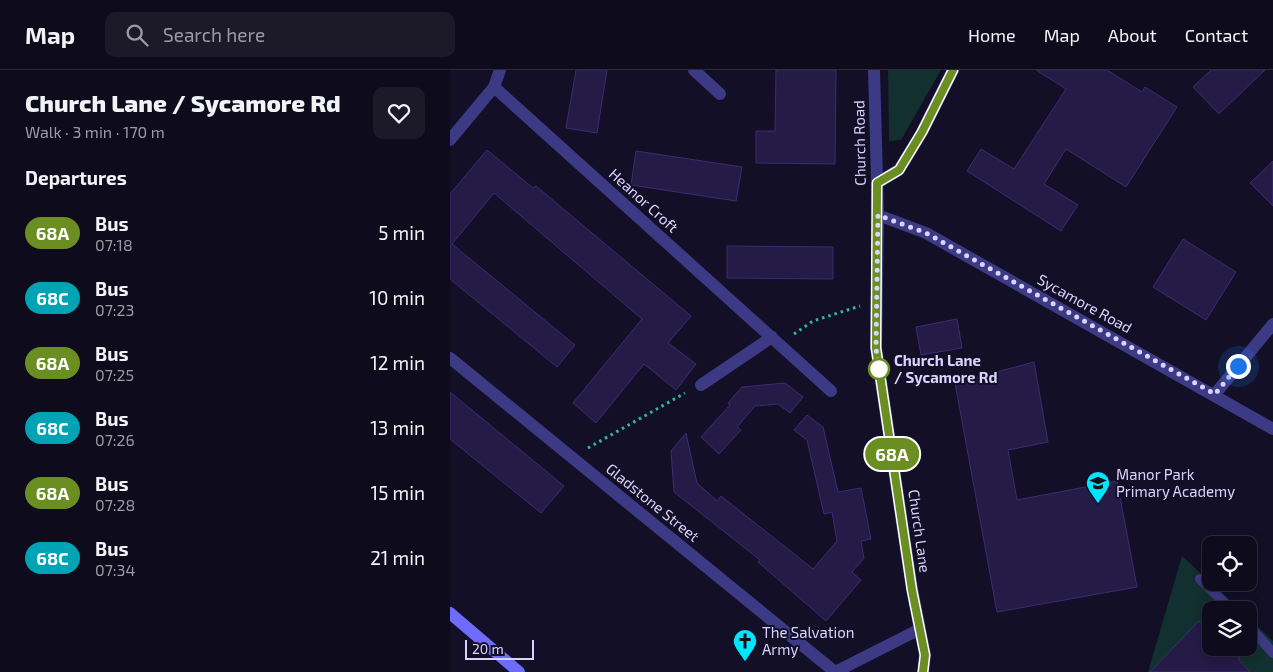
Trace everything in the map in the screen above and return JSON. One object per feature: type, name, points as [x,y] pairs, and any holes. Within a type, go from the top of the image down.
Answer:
[{"type":"main road","points":[[450,613],[519,672]]},
{"type":"street","points":[[450,140],[494,87],[500,70]]},
{"type":"street","points":[[694,70],[720,94]]},
{"type":"street","name":"Church Road","points":[[874,70],[878,215]]},
{"type":"street","points":[[877,183],[899,170],[922,132],[953,70]]},
{"type":"street","name":"Heanor Croft","points":[[494,87],[831,391]]},
{"type":"street","name":"Church Lane","points":[[878,215],[876,348],[912,590],[925,655],[923,672]]},
{"type":"street","name":"Sycamore Road","points":[[878,215],[926,233],[1215,394],[1273,429]]},
{"type":"street","points":[[1215,394],[1273,324]]},
{"type":"street","points":[[701,385],[775,341]]},
{"type":"street","name":"Gladstone Street","points":[[450,358],[835,672]]},
{"type":"street","points":[[835,672],[920,629]]},
{"type":"lane","points":[[1200,579],[1223,601]]},
{"type":"lane","points":[[1257,635],[1273,653]]},
{"type":"path","points":[[775,341],[813,322],[877,301]]},
{"type":"path","points":[[572,458],[644,414],[701,385]]},
{"type":"green space","points":[[888,70],[941,70],[901,140],[889,141]]},
{"type":"green space","points":[[1182,556],[1202,575],[1202,591],[1220,591],[1230,601],[1202,601],[1202,656],[1257,656],[1257,626],[1273,641],[1273,672],[1148,672]]},
{"type":"building","points":[[576,70],[607,70],[597,133],[566,128]]},
{"type":"building","points":[[776,70],[836,70],[835,164],[756,163],[756,131],[775,131]]},
{"type":"building","points":[[1036,70],[1107,70],[1142,92],[1145,87],[1177,107],[1126,187],[1066,149],[1044,184],[1078,205],[1061,231],[967,171],[981,149],[1014,169],[1066,89]]},
{"type":"building","points":[[1211,70],[1265,70],[1219,114],[1193,87]]},
{"type":"building","points":[[487,150],[533,188],[536,186],[691,316],[668,343],[696,364],[676,390],[644,364],[596,423],[573,403],[642,319],[494,193],[452,244],[575,345],[557,367],[450,279],[450,194]]},
{"type":"building","points":[[636,151],[742,167],[736,201],[631,185]]},
{"type":"building","points":[[1273,161],[1273,206],[1250,183]]},
{"type":"building","points":[[1183,239],[1236,272],[1206,320],[1153,287]]},
{"type":"building","points":[[727,246],[833,247],[833,279],[727,278]]},
{"type":"building","points":[[957,319],[962,348],[921,355],[916,327]]},
{"type":"building","points":[[1034,362],[1048,442],[1008,450],[1017,500],[1117,481],[1137,587],[997,612],[955,383]]},
{"type":"building","points":[[785,383],[803,397],[790,413],[778,404],[755,406],[737,427],[741,430],[719,454],[701,437],[730,405],[728,403],[742,387]]},
{"type":"building","points":[[450,392],[564,486],[541,513],[450,439]]},
{"type":"building","points":[[807,415],[823,427],[838,492],[861,488],[871,539],[861,541],[864,558],[852,572],[861,580],[826,621],[758,562],[760,560],[674,492],[671,451],[686,433],[697,483],[717,501],[721,496],[813,569],[837,541],[832,512],[824,514],[807,440],[794,430]]},
{"type":"building","points":[[1199,621],[1202,624],[1202,656],[1241,656],[1238,659],[1250,672],[1150,672]]},
{"type":"bus line","name":"68A","points":[[923,672],[925,655],[912,590],[876,348],[877,183],[899,170],[922,132],[953,70]]},
{"type":"place","name":"Church Lane / Sycamore Rd","points":[[879,369]]},
{"type":"place","name":"Manor Park Primary Academy","points":[[1098,504]]},
{"type":"place","name":"The Salvation Army","points":[[745,662]]},
{"type":"route","points":[[879,369],[876,348],[878,215],[926,233],[1215,394],[1238,366]]}]
